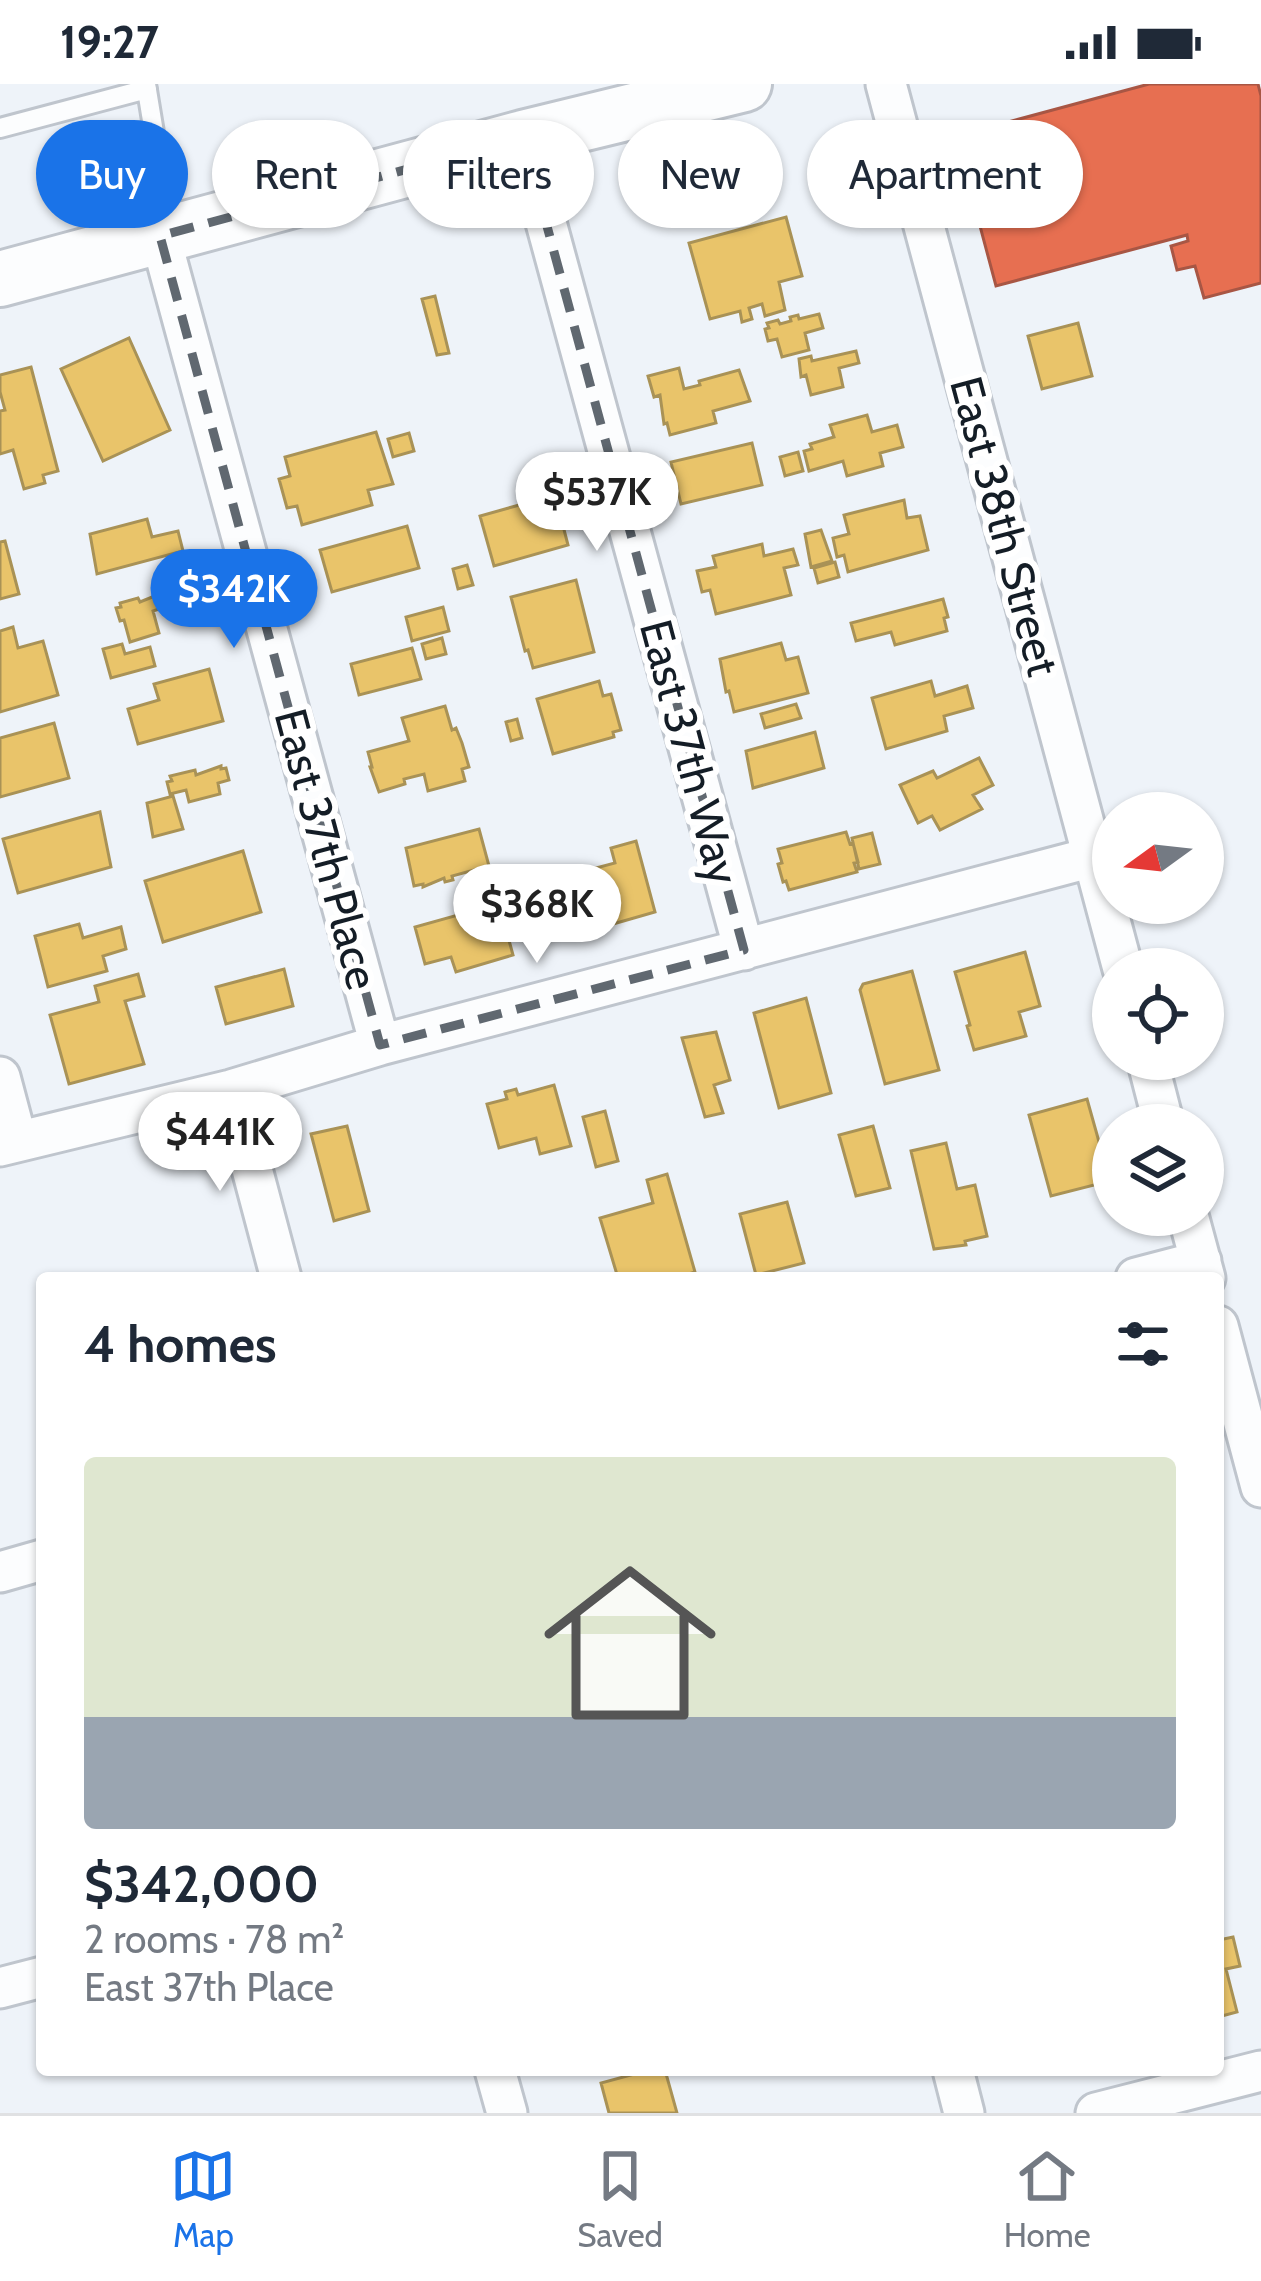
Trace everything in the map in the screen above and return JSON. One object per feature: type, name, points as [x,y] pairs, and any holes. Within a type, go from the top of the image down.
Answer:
[{"type":"main road","points":[[594,120],[744,84]]},
{"type":"main road","points":[[0,279],[403,170]]},
{"type":"street","name":"East 38th Street","points":[[886,84],[1092,853]]},
{"type":"street","name":"East 37th Way","points":[[548,228],[745,950]]},
{"type":"street","name":"East 37th Place","points":[[160,236],[380,1046]]},
{"type":"street","points":[[0,1077],[9,1144],[230,1090],[1092,857]]},
{"type":"street","points":[[230,1090],[279,1272]]},
{"type":"street","points":[[1194,1236],[1203,1269]]},
{"type":"street","points":[[1224,1348],[1261,1487]]},
{"type":"street","points":[[0,1572],[36,1562]]},
{"type":"street","points":[[0,1988],[36,1979]]},
{"type":"street","points":[[1096,2113],[1261,2071]]},
{"type":"street","points":[[498,2076],[507,2113]]},
{"type":"street","points":[[954,2076],[964,2113]]},
{"type":"lane","points":[[0,128],[147,87],[160,169],[160,236]]},
{"type":"highlighted area","points":[[523,138],[744,950],[380,1045],[160,236]]},
{"type":"building: Homes","points":[[783,218],[802,276],[779,282],[785,310],[765,316],[762,304],[749,308],[752,319],[742,322],[740,311],[710,319],[689,243],[745,228],[783,228]]},
{"type":"building: Homes","points":[[435,296],[449,353],[437,355],[422,299]]},
{"type":"building: Homes","points":[[819,314],[823,328],[805,333],[809,350],[782,357],[777,339],[768,341],[767,323]]},
{"type":"building: Homes","points":[[1078,323],[1092,376],[1042,389],[1028,336]]},
{"type":"building: Homes","points":[[129,338],[170,430],[103,461],[61,369]]},
{"type":"building: Homes","points":[[856,351],[859,363],[839,368],[843,387],[811,395],[806,375],[801,377],[799,359],[811,356],[812,361]]},
{"type":"building: Homes","points":[[31,367],[58,471],[43,475],[45,483],[24,489],[13,450],[0,454],[0,411],[5,410],[0,375]]},
{"type":"building: Homes","points":[[679,368],[684,389],[739,370],[750,401],[713,411],[716,423],[670,435],[660,395],[654,397],[648,376]]},
{"type":"building: Homes","points":[[867,415],[872,432],[897,425],[903,447],[880,453],[883,466],[847,476],[843,461],[809,471],[804,451],[812,449],[810,444],[834,437],[830,425]]},
{"type":"building: Homes","points":[[376,432],[393,484],[368,490],[372,505],[302,525],[297,506],[287,508],[279,479],[290,476],[285,457]]},
{"type":"building: Homes","points":[[409,433],[414,451],[393,457],[388,439]]},
{"type":"building: Homes","points":[[752,443],[762,485],[681,504],[671,462]]},
{"type":"building: Homes","points":[[798,452],[803,471],[785,476],[780,457]]},
{"type":"building: Homes","points":[[555,495],[568,545],[494,566],[480,516]]},
{"type":"building: Homes","points":[[904,500],[907,518],[920,516],[928,550],[848,572],[844,555],[837,557],[833,538],[849,534],[844,515]]},
{"type":"building: Homes","points":[[147,519],[152,537],[178,531],[183,551],[97,574],[90,534]]},
{"type":"building: Homes","points":[[407,526],[419,568],[332,592],[320,550]]},
{"type":"building: Homes","points":[[821,530],[832,561],[811,567],[805,534]]},
{"type":"building: Homes","points":[[5,541],[19,594],[0,599],[0,542]]},
{"type":"building: Homes","points":[[762,544],[764,556],[793,549],[798,565],[784,568],[791,595],[716,614],[710,590],[702,592],[697,571],[716,567],[713,556]]},
{"type":"building: Homes","points":[[835,562],[839,577],[818,583],[814,568]]},
{"type":"building: Homes","points":[[467,565],[473,585],[458,589],[453,569]]},
{"type":"building: Homes","points":[[576,580],[594,652],[533,668],[511,597]]},
{"type":"building: Homes","points":[[162,593],[169,596],[171,605],[153,611],[159,633],[130,642],[116,608]]},
{"type":"building: Homes","points":[[943,599],[947,631],[895,645],[891,632],[856,641],[851,623]]},
{"type":"building: Homes","points":[[443,607],[449,631],[412,641],[406,617]]},
{"type":"building: Homes","points":[[13,627],[18,648],[43,641],[58,695],[0,712],[0,631]]},
{"type":"building: Homes","points":[[442,638],[446,654],[426,659],[422,644]]},
{"type":"building: Homes","points":[[781,643],[786,660],[798,657],[808,693],[734,712],[720,659]]},
{"type":"building: Homes","points":[[122,644],[125,654],[150,647],[155,666],[111,678],[103,649]]},
{"type":"building: Homes","points":[[412,648],[421,679],[359,695],[351,664]]},
{"type":"building: Homes","points":[[209,669],[223,721],[138,744],[128,709],[159,700],[154,684]]},
{"type":"building: Homes","points":[[599,681],[603,696],[611,694],[621,730],[613,732],[614,737],[553,754],[537,699]]},
{"type":"building: Homes","points":[[931,681],[935,696],[967,686],[973,708],[944,716],[947,731],[886,749],[872,698]]},
{"type":"building: Homes","points":[[796,704],[801,718],[765,728],[761,714]]},
{"type":"building: Homes","points":[[445,706],[469,767],[462,769],[465,781],[428,791],[424,774],[379,792],[368,752],[409,741],[402,718]]},
{"type":"building: Homes","points":[[517,719],[522,738],[511,741],[506,722]]},
{"type":"building: Homes","points":[[54,723],[69,778],[0,797],[0,738]]},
{"type":"building: Homes","points":[[815,732],[824,768],[753,788],[746,751]]},
{"type":"building: Homes","points":[[979,758],[993,785],[973,795],[982,809],[940,830],[932,816],[918,823],[900,785],[933,771],[937,778]]},
{"type":"building: Homes","points":[[221,766],[229,780],[218,783],[220,794],[189,802],[186,790],[170,794],[170,776],[195,770],[196,775]]},
{"type":"building: Homes","points":[[173,796],[183,829],[153,837],[147,803]]},
{"type":"building: Homes","points":[[100,812],[111,867],[18,893],[3,839]]},
{"type":"building: Homes","points":[[479,829],[489,866],[452,876],[453,880],[414,886],[406,848]]},
{"type":"building: Homes","points":[[846,832],[853,843],[857,872],[789,890],[778,864],[782,863],[778,849]]},
{"type":"building: Homes","points":[[872,833],[880,864],[859,869],[852,838]]},
{"type":"building: Homes","points":[[636,841],[655,912],[592,930],[582,886],[595,883],[592,869],[615,863],[611,848]]},
{"type":"building: Homes","points":[[243,851],[261,912],[163,942],[145,881]]},
{"type":"building: Homes","points":[[526,871],[531,888],[520,891],[509,876]]},
{"type":"building: Homes","points":[[512,900],[517,919],[504,922],[513,955],[456,972],[451,957],[425,964],[415,927]]},
{"type":"building: Homes","points":[[79,924],[83,938],[121,927],[126,949],[103,956],[107,971],[48,987],[35,936]]},
{"type":"building: Homes","points":[[1025,952],[1040,1006],[1019,1012],[1026,1036],[974,1050],[955,972]]},
{"type":"building: Homes","points":[[284,969],[293,1006],[226,1024],[216,987]]},
{"type":"building: Homes","points":[[912,971],[939,1070],[885,1084],[860,990],[863,984]]},
{"type":"building: Homes","points":[[138,974],[144,996],[125,1001],[144,1064],[69,1084],[50,1015],[99,1002],[95,986]]},
{"type":"building: Homes","points":[[806,998],[831,1093],[779,1108],[754,1013]]},
{"type":"building: Homes","points":[[716,1032],[730,1080],[714,1085],[723,1113],[705,1117],[682,1038]]},
{"type":"building: Homes","points":[[554,1085],[571,1146],[540,1154],[536,1138],[499,1148],[487,1104],[507,1099],[505,1092],[516,1089],[518,1095]]},
{"type":"building: Homes","points":[[1087,1099],[1092,1117],[1092,1186],[1051,1196],[1029,1115]]},
{"type":"building: Homes","points":[[605,1111],[618,1161],[596,1167],[583,1117]]},
{"type":"building: Homes","points":[[347,1126],[369,1211],[334,1221],[311,1134]]},
{"type":"building: Homes","points":[[873,1126],[890,1188],[856,1196],[839,1135]]},
{"type":"building: Homes","points":[[946,1143],[957,1189],[975,1185],[987,1236],[965,1241],[966,1245],[934,1249],[911,1151]]},
{"type":"building: Homes","points":[[667,1174],[695,1272],[616,1272],[600,1218],[653,1203],[647,1180]]},
{"type":"building: Homes","points":[[787,1202],[804,1263],[755,1272],[740,1214]]},
{"type":"building: Homes","points":[[1233,1937],[1240,1966],[1226,1969],[1237,2012],[1224,2015],[1224,1939]]},
{"type":"building: Homes","points":[[627,2076],[667,2076],[677,2113],[609,2113],[601,2083]]},
{"type":"building: Shops","points":[[1149,84],[1258,84],[1261,283],[1204,298],[1195,266],[1177,270],[1171,246],[1188,241],[1187,235],[996,286],[981,228],[1083,228],[1083,120],[1015,120]]}]
